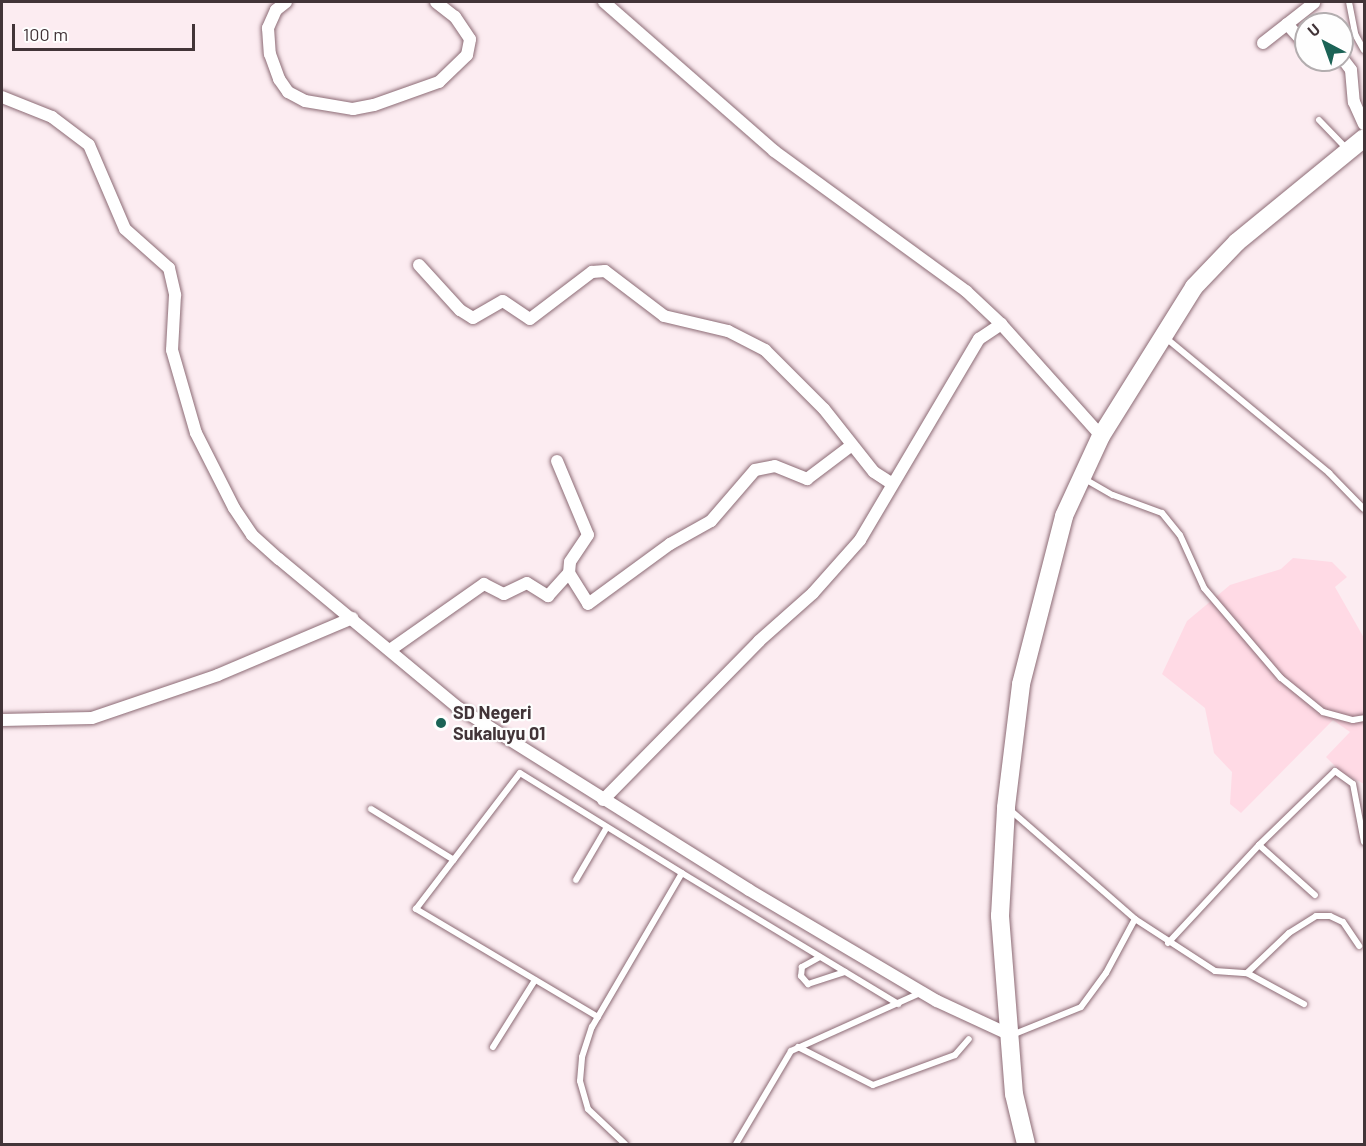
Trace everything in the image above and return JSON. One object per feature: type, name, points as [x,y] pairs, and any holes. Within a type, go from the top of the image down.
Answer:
[{"type":"main road","points":[[1026,1144],[1014,1094],[1000,916],[1006,807],[1021,684],[1064,516],[1079,477],[1101,436],[1161,334],[1194,287],[1220,259],[1365,138]]},
{"type":"street","points":[[286,2],[276,10],[268,28],[270,54],[279,79],[288,93],[305,101],[353,109],[374,105],[439,82],[467,55],[470,39],[455,17],[436,2]]},
{"type":"street","points":[[604,2],[774,151],[966,291],[1001,324],[1101,436]]},
{"type":"street","points":[[1263,43],[1314,3]]},
{"type":"street","points":[[1287,24],[1294,32]]},
{"type":"street","points":[[1351,72],[1354,102],[1365,124]]},
{"type":"street","points":[[2,97],[52,117],[89,145],[124,229],[165,261],[173,276],[172,350],[177,378],[214,474],[252,535],[456,706],[603,800],[922,992],[1008,1034]]},
{"type":"street","points":[[420,265],[459,310],[473,318],[503,301],[530,319],[592,272],[605,271],[664,316],[728,331],[765,350],[824,409],[874,472],[891,483]]},
{"type":"street","points":[[603,800],[751,649],[813,592],[860,540],[891,483],[979,339],[1001,324]]},
{"type":"street","points":[[557,461],[588,535],[570,562],[569,573],[588,604],[670,544],[711,522],[755,470],[775,466],[807,479],[852,445]]},
{"type":"street","points":[[390,650],[480,585],[504,594],[527,583],[545,597],[569,573]]},
{"type":"street","points":[[2,720],[92,718],[218,675],[352,618]]},
{"type":"lane","points":[[1349,2],[1355,34],[1365,50]]},
{"type":"lane","points":[[1319,120],[1348,151]]},
{"type":"lane","points":[[1161,334],[1329,473],[1365,510]]},
{"type":"lane","points":[[1079,477],[1113,495],[1162,513],[1180,535],[1204,588],[1281,678],[1323,712],[1353,720],[1365,718]]},
{"type":"lane","points":[[1168,943],[1259,845],[1335,771],[1353,784],[1365,842]]},
{"type":"lane","points":[[597,1017],[416,909],[520,773],[898,1004]]},
{"type":"lane","points":[[1006,807],[1136,919],[1168,943],[1215,971],[1247,973],[1304,1004]]},
{"type":"lane","points":[[371,809],[454,860]]},
{"type":"lane","points":[[576,880],[607,827]]},
{"type":"lane","points":[[1259,845],[1315,895]]},
{"type":"lane","points":[[625,1144],[588,1108],[580,1081],[582,1057],[597,1017],[682,873]]},
{"type":"lane","points":[[1247,973],[1289,933],[1316,916],[1330,916],[1343,922],[1359,946]]},
{"type":"lane","points":[[1008,1034],[1017,1036],[1080,1007],[1106,973],[1136,919]]},
{"type":"lane","points":[[820,957],[802,967],[801,976],[808,984],[845,972]]},
{"type":"lane","points":[[493,1047],[535,980]]},
{"type":"lane","points":[[736,1144],[773,1079],[798,1047],[922,992]]},
{"type":"lane","points":[[798,1047],[873,1085],[955,1055],[969,1039]]},
{"type":"shaded area","points":[[1293,558],[1332,562],[1347,577],[1335,587],[1364,638],[1364,784],[1341,772],[1326,757],[1350,732],[1333,720],[1241,813],[1230,804],[1232,772],[1214,753],[1205,708],[1162,674],[1187,621],[1230,585],[1281,569]]},
{"type":"place","name":"SD Negeri Sukaluyu 01","points":[[441,723]]}]
